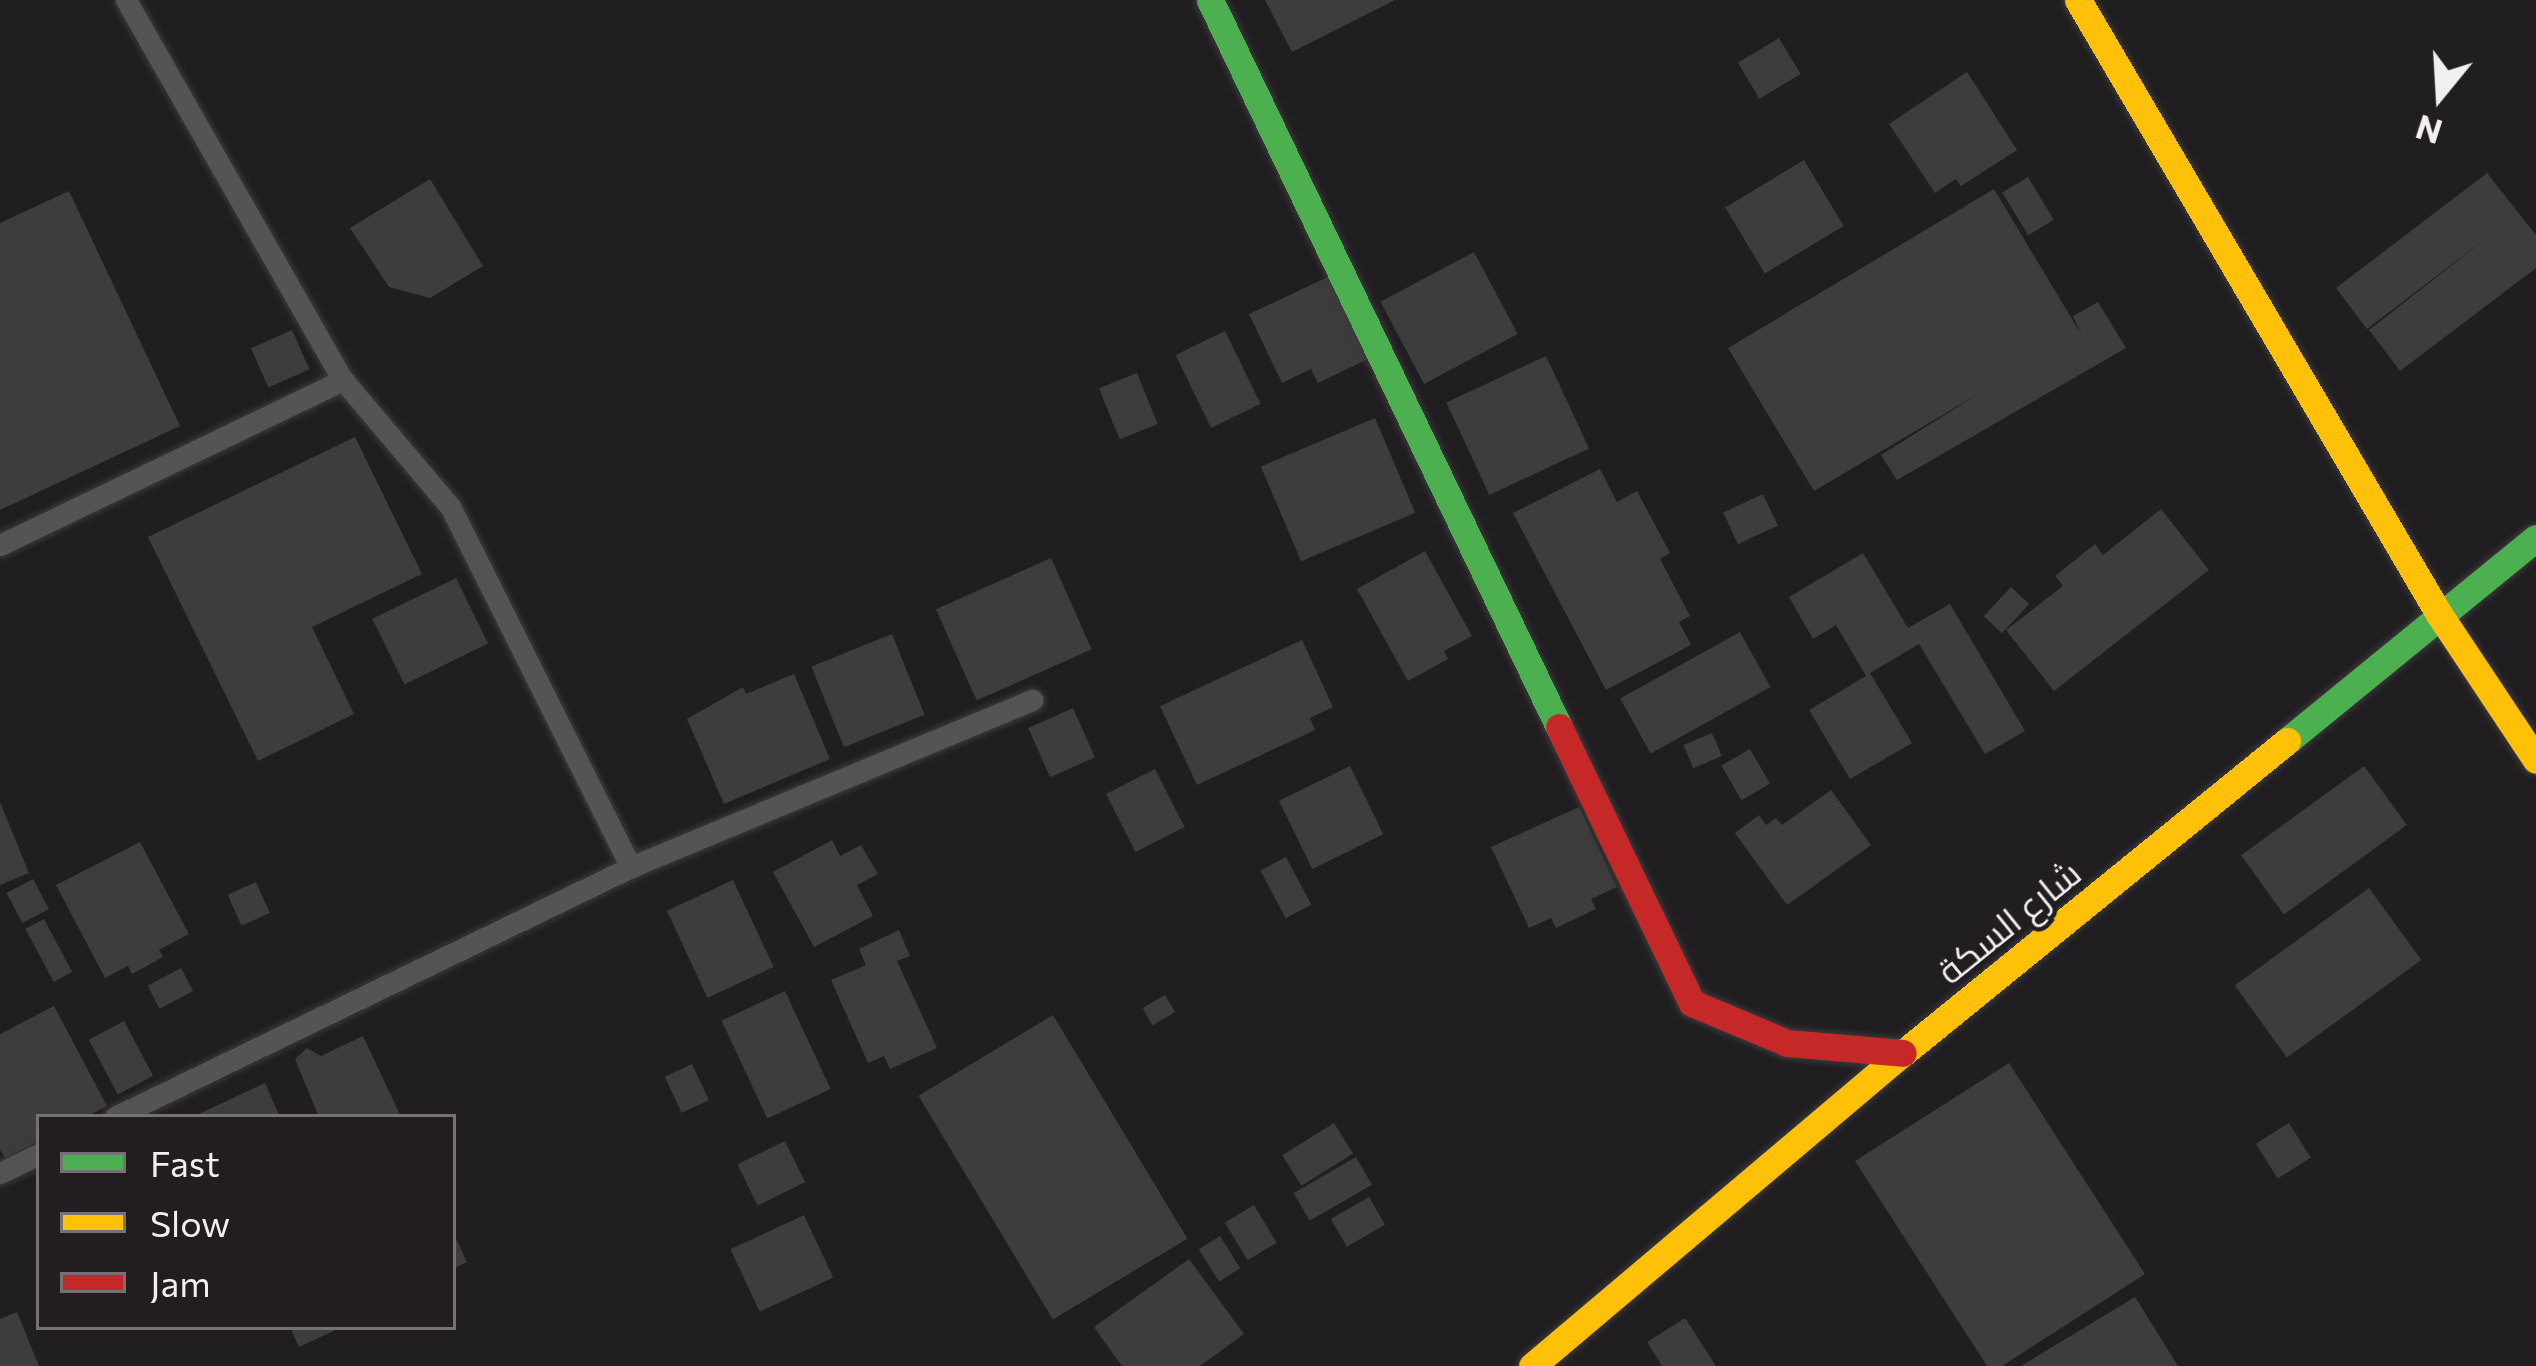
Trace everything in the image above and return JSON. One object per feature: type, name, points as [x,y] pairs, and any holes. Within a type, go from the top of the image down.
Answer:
[{"type":"street","points":[[1210,0],[1692,1004],[1787,1043],[1903,1053]]},
{"type":"street","points":[[2078,0],[2439,614],[2536,760]]},
{"type":"street","name":"شارع السكة","points":[[1532,1366],[1903,1053],[2536,538]]},
{"type":"lane","points":[[127,0],[343,380],[451,508],[631,867]]},
{"type":"lane","points":[[0,545],[343,380]]},
{"type":"lane","points":[[121,1114],[631,867],[1033,700]]},
{"type":"lane","points":[[0,1173],[36,1155]]},
{"type":"building","points":[[1265,0],[1395,0],[1292,52]]},
{"type":"building","points":[[1779,38],[1801,74],[1759,99],[1738,63]]},
{"type":"building","points":[[1967,72],[2017,150],[1961,186],[1956,179],[1935,193],[1889,124]]},
{"type":"building","points":[[1804,160],[1844,226],[1765,273],[1725,207]]},
{"type":"building","points":[[2487,173],[2536,235],[2536,268],[2400,371],[2369,330],[2493,233],[2367,329],[2336,288]]},
{"type":"building","points":[[2028,177],[2054,220],[2028,235],[2002,192]]},
{"type":"building","points":[[430,179],[483,266],[430,298],[389,287],[350,228]]},
{"type":"building","points":[[1994,189],[2081,334],[2073,316],[2098,302],[2126,348],[1897,480],[1881,455],[1983,391],[1814,491],[1728,348]]},
{"type":"building","points":[[69,191],[180,426],[0,510],[0,223]]},
{"type":"building","points":[[1474,252],[1518,334],[1424,384],[1380,302]]},
{"type":"building","points":[[1330,276],[1368,359],[1318,383],[1311,369],[1282,383],[1249,314]]},
{"type":"building","points":[[292,330],[309,369],[268,388],[251,348]]},
{"type":"building","points":[[1225,331],[1261,404],[1211,428],[1176,355]]},
{"type":"building","points":[[1546,356],[1589,448],[1489,495],[1446,402]]},
{"type":"building","points":[[1137,373],[1158,424],[1120,439],[1099,388]]},
{"type":"building","points":[[1375,418],[1415,513],[1301,561],[1261,466]]},
{"type":"building","points":[[355,437],[422,574],[312,627],[354,714],[258,761],[148,537]]},
{"type":"building","points":[[1600,469],[1617,502],[1637,491],[1670,553],[1660,559],[1690,616],[1679,622],[1691,645],[1606,690],[1513,513]]},
{"type":"building","points":[[1763,494],[1778,526],[1738,544],[1723,513]]},
{"type":"building","points":[[2161,509],[2209,570],[2054,691],[2006,630],[2063,586],[2055,576],[2095,544],[2103,555]]},
{"type":"building","points":[[1425,551],[1472,636],[1444,651],[1448,659],[1408,681],[1357,589]]},
{"type":"building","points":[[1863,553],[1908,628],[1950,604],[2025,731],[1985,754],[1919,644],[1870,673],[1912,743],[1850,779],[1809,710],[1866,676],[1836,625],[1813,639],[1789,597]]},
{"type":"building","points":[[1051,558],[1092,649],[977,701],[936,609]]},
{"type":"building","points":[[456,578],[488,644],[404,684],[372,619]]},
{"type":"building","points":[[2011,587],[2029,604],[2002,633],[1984,616]]},
{"type":"building","points":[[1740,632],[1771,687],[1651,754],[1620,698]]},
{"type":"building","points":[[892,634],[925,715],[844,747],[811,667]]},
{"type":"building","points":[[1302,640],[1333,707],[1310,718],[1315,730],[1197,785],[1160,706]]},
{"type":"building","points":[[794,674],[830,759],[724,804],[687,719],[743,687],[746,694]]},
{"type":"building","points":[[1073,708],[1095,757],[1050,777],[1028,728]]},
{"type":"building","points":[[1712,733],[1722,756],[1693,768],[1683,745]]},
{"type":"building","points":[[1750,749],[1770,784],[1741,800],[1721,766]]},
{"type":"building","points":[[1350,766],[1383,834],[1312,869],[1279,801]]},
{"type":"building","points":[[2364,766],[2407,825],[2284,914],[2241,855]]},
{"type":"building","points":[[1155,769],[1185,827],[1136,852],[1106,794]]},
{"type":"building","points":[[1831,790],[1871,845],[1787,905],[1735,833],[1759,815],[1766,825],[1776,818],[1782,825]]},
{"type":"building","points":[[0,802],[29,873],[0,885]]},
{"type":"building","points":[[1579,807],[1617,887],[1591,899],[1596,909],[1556,928],[1551,918],[1529,928],[1491,847]]},
{"type":"building","points":[[832,840],[840,856],[861,845],[878,874],[857,885],[873,916],[814,947],[773,872]]},
{"type":"building","points":[[140,842],[189,934],[159,950],[163,957],[132,974],[128,966],[105,978],[56,885]]},
{"type":"building","points":[[1286,857],[1311,905],[1286,918],[1260,871]]},
{"type":"building","points":[[33,879],[49,909],[22,923],[7,893]]},
{"type":"building","points":[[733,880],[774,967],[707,998],[667,911]]},
{"type":"building","points":[[256,882],[270,913],[242,926],[228,895]]},
{"type":"building","points":[[2369,888],[2421,960],[2287,1058],[2235,986]]},
{"type":"building","points":[[44,919],[72,972],[54,982],[25,929]]},
{"type":"building","points":[[899,930],[910,956],[897,961],[937,1048],[890,1069],[884,1056],[868,1063],[831,980],[866,965],[859,949]]},
{"type":"building","points":[[181,968],[193,991],[160,1009],[147,986]]},
{"type":"building","points":[[785,991],[831,1089],[767,1118],[722,1021]]},
{"type":"building","points":[[1165,995],[1175,1012],[1152,1025],[1142,1008]]},
{"type":"building","points":[[54,1006],[107,1106],[92,1114],[36,1114],[36,1143],[5,1159],[0,1149],[0,1034]]},
{"type":"building","points":[[1053,1015],[1187,1239],[1053,1320],[918,1096]]},
{"type":"building","points":[[124,1021],[153,1076],[118,1095],[89,1040]]},
{"type":"building","points":[[363,1036],[400,1114],[318,1114],[295,1059],[307,1048],[321,1056]]},
{"type":"building","points":[[2009,1063],[2145,1274],[2002,1366],[1987,1366],[1855,1161]]},
{"type":"building","points":[[692,1064],[709,1100],[682,1113],[665,1077]]},
{"type":"building","points":[[265,1083],[279,1114],[198,1114]]},
{"type":"building","points":[[1334,1123],[1353,1154],[1301,1186],[1282,1155]]},
{"type":"building","points":[[2289,1123],[2311,1158],[2278,1178],[2256,1144]]},
{"type":"building","points":[[785,1141],[805,1182],[758,1206],[737,1164]]},
{"type":"building","points":[[1356,1157],[1372,1185],[1310,1221],[1294,1193]]},
{"type":"building","points":[[1369,1197],[1385,1225],[1347,1247],[1331,1219]]},
{"type":"building","points":[[1254,1205],[1277,1243],[1248,1260],[1225,1223]]},
{"type":"building","points":[[804,1215],[833,1278],[760,1312],[731,1249]]},
{"type":"building","points":[[1220,1236],[1240,1268],[1219,1281],[1199,1249]]},
{"type":"building","points":[[456,1238],[467,1262],[456,1268]]},
{"type":"building","points":[[1189,1259],[1244,1334],[1200,1366],[1122,1366],[1094,1327]]},
{"type":"building","points":[[2135,1297],[2178,1366],[2021,1366]]},
{"type":"building","points":[[17,1312],[39,1366],[0,1366],[0,1319]]},
{"type":"building","points":[[1685,1318],[1716,1366],[1662,1366],[1647,1342]]},
{"type":"building","points":[[291,1330],[336,1330],[299,1347]]},
{"type":"traffic: fast","points":[[1210,0],[1559,727]]},
{"type":"traffic: fast","points":[[2287,741],[2536,538]]},
{"type":"traffic: slow","points":[[2078,0],[2439,614],[2536,760]]},
{"type":"traffic: slow","points":[[1532,1366],[1903,1053],[2287,741]]},
{"type":"traffic: jam","points":[[1559,727],[1692,1003],[1787,1043],[1903,1053]]}]
